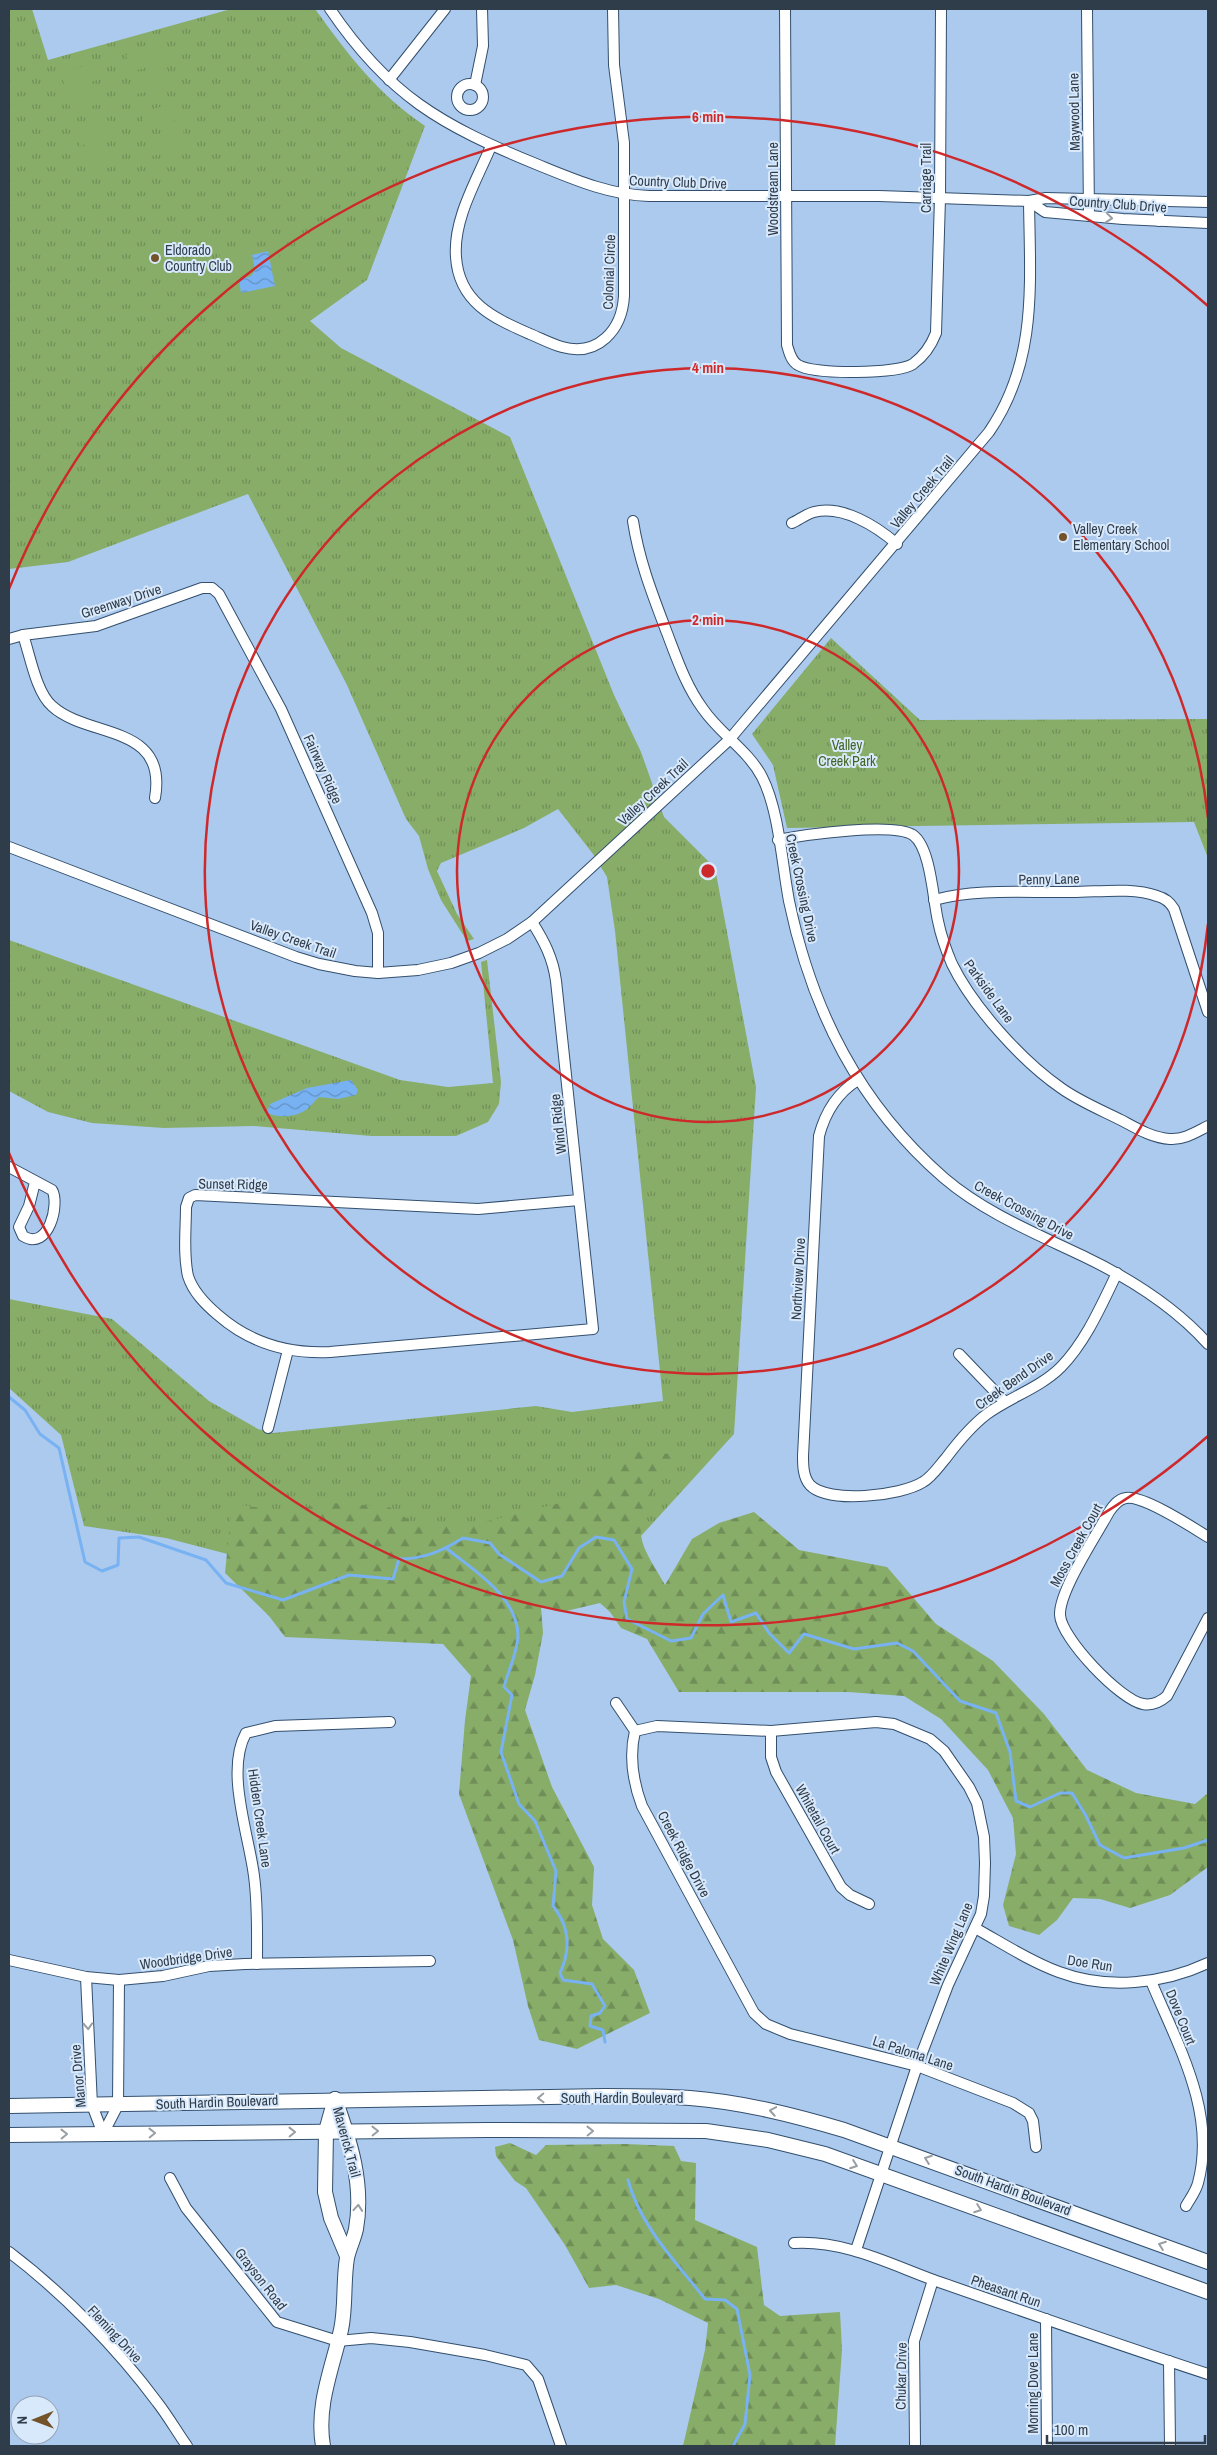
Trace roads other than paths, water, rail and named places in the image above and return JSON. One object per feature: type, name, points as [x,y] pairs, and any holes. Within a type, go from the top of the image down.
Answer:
[{"type":"main road","name":"South Hardin Boulevard","points":[[9,2106],[335,2099],[524,2099],[605,2096],[691,2098],[787,2114],[890,2145],[1208,2262]]},
{"type":"main road","name":"Maverick Trail","points":[[323,2446],[321,2413],[324,2389],[344,2317],[343,2294],[347,2256],[356,2230],[359,2196],[356,2171],[346,2131],[335,2099]]},
{"type":"main road","name":"Maverick Trail","points":[[335,2099],[326,2131],[325,2192],[332,2218],[347,2256]]},
{"type":"main road","points":[[9,2135],[326,2131],[706,2131],[768,2140],[825,2154],[1208,2292]]},
{"type":"street","name":"Country Club Drive","points":[[330,9],[355,44],[389,80],[438,118],[492,146],[571,179],[623,194],[649,196],[940,198],[1029,201],[1046,198],[1208,202]]},
{"type":"street","points":[[389,80],[444,9]]},
{"type":"street","points":[[475,85],[483,46],[482,9]]},
{"type":"street","name":"Colonial Circle","points":[[492,146],[460,223],[456,247],[460,274],[472,298],[489,315],[557,345],[574,349],[594,346],[608,337],[619,322],[624,296],[624,143],[614,65],[613,9]]},
{"type":"street","name":"Woodstream Lane","points":[[785,9],[789,354],[799,366],[822,370],[849,372],[903,369],[913,364],[931,346]]},
{"type":"street","name":"Carriage Trail","points":[[931,346],[938,318],[941,9]]},
{"type":"street","name":"Maywood Lane","points":[[1087,9],[1089,216]]},
{"type":"street","name":"Country Club Drive","points":[[1029,201],[1045,212],[1208,223]]},
{"type":"street","name":"Valley Creek Trail","points":[[9,847],[302,959],[338,969],[378,972],[418,970],[458,960],[494,946],[532,922],[729,740],[981,444],[1001,414],[1016,381],[1026,342],[1029,316],[1029,201]]},
{"type":"street","points":[[1158,221],[1159,201]]},
{"type":"street","points":[[792,523],[813,512],[837,513],[860,519],[881,531],[897,544]]},
{"type":"street","name":"Creek Crossing Drive","points":[[633,522],[642,567],[683,676],[705,713],[729,740],[743,752],[761,776],[768,792],[792,912],[809,977],[832,1032],[858,1080],[878,1108],[913,1148],[964,1194],[1006,1219],[1117,1273],[1160,1301],[1196,1330],[1208,1344]]},
{"type":"street","name":"Greenway Drive","points":[[9,639],[23,635],[96,626],[190,591],[212,588]]},
{"type":"street","name":"Fairway Ridge","points":[[212,588],[220,594],[227,604],[281,709],[369,906],[378,933],[378,972]]},
{"type":"street","points":[[23,635],[41,690],[47,701],[60,712],[118,735],[145,752],[156,772],[155,798]]},
{"type":"street","name":"Parkside Lane","points":[[778,840],[806,834],[838,832],[899,831],[913,836],[922,847],[944,944],[952,965],[991,1021],[1018,1050],[1060,1088],[1159,1138],[1182,1138],[1208,1126]]},
{"type":"street","name":"Penny Lane","points":[[934,900],[949,896],[976,894],[1131,892],[1148,894],[1170,901],[1208,1012]]},
{"type":"street","name":"Wind Ridge","points":[[532,922],[546,945],[555,969],[593,1329]]},
{"type":"street","name":"Northview Drive","points":[[816,1490],[809,1484],[805,1476],[802,1456],[819,1136],[823,1119],[832,1104],[858,1080]]},
{"type":"street","points":[[9,1167],[52,1190],[55,1198],[45,1234],[40,1239],[33,1240],[23,1236],[19,1227],[29,1206],[35,1182]]},
{"type":"street","name":"Sunset Ridge","points":[[579,1200],[478,1209],[200,1194],[192,1196],[186,1207],[188,1276],[196,1293],[211,1309],[234,1328],[267,1345],[288,1350],[330,1352],[593,1329]]},
{"type":"street","name":"Creek Bend Drive","points":[[816,1490],[831,1494],[870,1496],[892,1494],[916,1486],[931,1476],[972,1428],[1005,1402],[1034,1386],[1060,1368],[1092,1322],[1117,1273]]},
{"type":"street","points":[[268,1428],[288,1350]]},
{"type":"street","points":[[960,1354],[1005,1402]]},
{"type":"street","name":"Moss Creek Court","points":[[1208,1537],[1142,1500],[1125,1498],[1116,1502],[1063,1596],[1060,1613],[1061,1623],[1066,1635],[1080,1652],[1123,1695],[1144,1704],[1160,1702],[1167,1696],[1208,1618]]},
{"type":"street","points":[[616,1703],[635,1731]]},
{"type":"street","name":"Hidden Creek Lane","points":[[257,1964],[254,1877],[242,1808],[238,1769],[240,1745],[246,1733],[275,1726],[390,1722]]},
{"type":"street","name":"White Wing Lane","points":[[635,1731],[657,1726],[770,1730],[885,1723],[904,1728],[930,1739],[944,1751],[969,1787],[981,1816],[985,1863],[984,1896],[981,1914],[948,1985],[917,2066],[890,2145],[883,2175],[856,2250]]},
{"type":"street","name":"Whitetail Court","points":[[770,1730],[771,1757],[776,1772],[830,1870],[841,1887],[850,1895],[869,1904]]},
{"type":"street","name":"Creek Ridge Drive","points":[[635,1731],[633,1741],[634,1778],[642,1806],[754,2013]]},
{"type":"street","name":"Doe Run","points":[[974,1928],[1037,1963],[1073,1977],[1109,1981],[1151,1981],[1184,1973],[1208,1963]]},
{"type":"street","name":"Woodbridge Drive","points":[[9,1960],[86,1977],[119,1980],[163,1976],[209,1966],[430,1961]]},
{"type":"street","name":"Manor Drive","points":[[86,1977],[92,2105],[103,2134]]},
{"type":"street","points":[[103,2134],[118,2105],[119,1980]]},
{"type":"street","name":"Dove Court","points":[[1151,1981],[1197,2094],[1203,2118],[1205,2139],[1198,2184],[1186,2206]]},
{"type":"street","name":"La Paloma Lane","points":[[754,2013],[766,2024],[790,2034],[917,2066],[1024,2108],[1033,2121],[1036,2148]]},
{"type":"street","name":"Grayson Road","points":[[170,2178],[186,2208],[277,2322],[338,2341],[371,2338],[485,2355],[526,2365],[538,2379],[561,2446]]},
{"type":"street","name":"Pheasant Run","points":[[794,2243],[821,2243],[856,2250],[934,2280],[1208,2374]]},
{"type":"street","name":"Fleming Drive","points":[[9,2252],[80,2315],[125,2363],[157,2402],[187,2446]]},
{"type":"street","name":"Chukar Drive","points":[[915,2446],[913,2351],[918,2328],[934,2280]]},
{"type":"street","name":"Morning Dove Lane","points":[[1046,2319],[1046,2446]]},
{"type":"street","points":[[1169,2361],[1170,2446]]},
{"type":"water","points":[[268,251],[275,286],[241,293],[239,280],[251,276],[255,270],[252,255]]},
{"type":"water","points":[[351,1080],[358,1090],[356,1095],[338,1099],[319,1097],[303,1112],[293,1115],[276,1116],[267,1112],[270,1104],[307,1088]]},
{"type":"waterway","points":[[9,1397],[25,1410],[40,1434],[59,1448],[85,1562],[102,1571],[118,1565],[119,1538],[139,1537],[206,1560],[226,1583],[283,1600],[349,1575],[393,1579],[399,1559],[417,1558],[433,1553],[463,1538],[490,1543],[499,1554],[541,1582],[562,1576],[579,1548],[596,1537],[614,1540],[632,1569],[624,1602],[627,1619],[671,1641],[691,1638],[703,1614],[723,1595],[731,1622],[756,1613],[769,1633],[789,1653],[804,1634],[854,1649],[897,1643],[913,1651],[960,1701],[996,1713],[1010,1752],[1016,1801],[1030,1807],[1060,1793],[1072,1793],[1100,1845],[1124,1858],[1184,1848],[1208,1840]]},
{"type":"waterway","points":[[446,1548],[492,1585],[502,1596],[516,1621],[518,1641],[504,1687],[512,1695],[501,1752],[519,1804],[535,1821],[556,1871],[553,1906],[563,1922],[567,1938],[566,1955],[560,1973],[563,1980],[592,1984],[605,2006],[600,2013],[591,2016],[590,2026],[603,2030],[605,2042]]},
{"type":"waterway","points":[[628,2180],[641,2213],[650,2228],[705,2299],[725,2300],[737,2309],[750,2375],[745,2424],[733,2446]]},
{"type":"place","name":"Eldorado Country Club","points":[[155,258]]},
{"type":"place","name":"Valley Creek Elementary School","points":[[1063,537]]},
{"type":"park label","name":"Valley Creek Park","points":[[847,754]]}]
